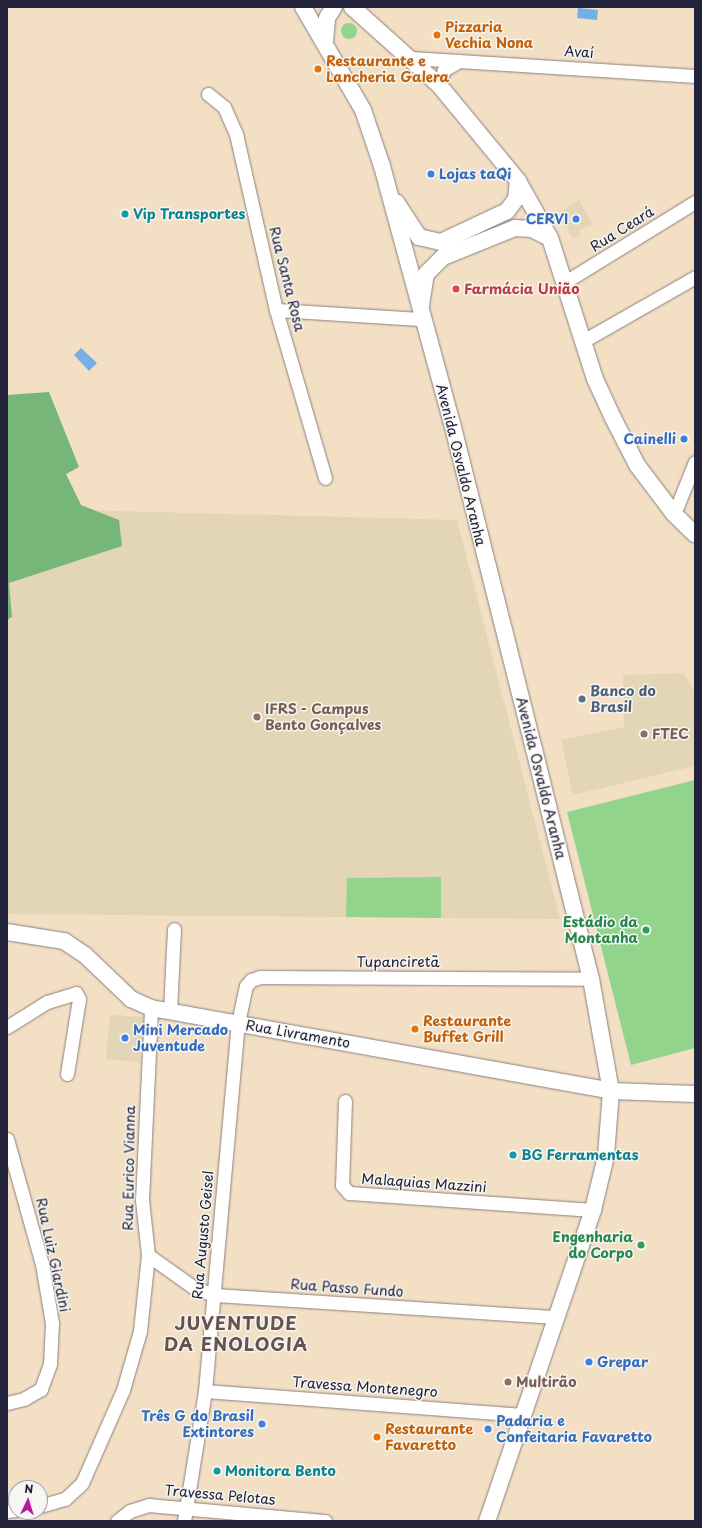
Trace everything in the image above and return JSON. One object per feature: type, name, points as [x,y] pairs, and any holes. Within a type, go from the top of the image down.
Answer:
[{"type":"main road","name":"Avenida Osvaldo Aranha","points":[[303,7],[326,42],[363,110],[388,189],[420,316],[452,424],[591,979],[611,1091],[606,1156],[593,1210],[487,1521]]},
{"type":"main road","points":[[326,42],[328,18],[334,7]]},
{"type":"main road","points":[[352,7],[411,58],[439,85],[518,181],[550,238],[595,380],[637,465],[674,514],[695,534]]},
{"type":"main road","points":[[388,189],[419,237],[435,243],[508,211],[516,199],[518,181]]},
{"type":"main road","points":[[420,316],[426,274],[443,258],[515,228],[532,229],[550,238]]},
{"type":"main road","name":"Rua Livramento","points":[[7,932],[64,941],[85,955],[131,999],[152,1008],[611,1091],[695,1094]]},
{"type":"street","name":"Avaí","points":[[411,58],[695,76]]},
{"type":"street","points":[[439,85],[444,70],[461,60]]},
{"type":"street","name":"Rua Santa Rosa","points":[[208,94],[224,107],[236,134],[276,310],[325,478]]},
{"type":"street","name":"Rua Ceará","points":[[565,282],[695,202]]},
{"type":"street","points":[[583,341],[695,277]]},
{"type":"street","points":[[276,310],[420,316]]},
{"type":"street","points":[[674,514],[695,462]]},
{"type":"street","points":[[170,1011],[174,929]]},
{"type":"street","name":"Tupanciretã","points":[[238,1023],[246,986],[260,977],[591,979]]},
{"type":"street","points":[[7,1027],[47,1002],[76,993],[78,1006],[67,1074]]},
{"type":"street","name":"Rua Eurico Vianna","points":[[48,1504],[65,1499],[77,1490],[110,1420],[131,1367],[140,1331],[148,1255],[142,1200],[152,1008]]},
{"type":"street","name":"Rua Augusto Geisel","points":[[184,1521],[205,1391],[238,1023]]},
{"type":"street","name":"Malaquias Mazzini","points":[[345,1102],[342,1185],[349,1193],[593,1210]]},
{"type":"street","name":"Rua Luiz Giardini","points":[[7,1139],[42,1264],[52,1323],[50,1364],[41,1389],[24,1399],[7,1403]]},
{"type":"street","name":"Rua Passo Fundo","points":[[148,1255],[193,1287],[214,1295],[557,1317]]},
{"type":"street","name":"Travessa Montenegro","points":[[205,1391],[523,1415]]},
{"type":"street","name":"Travessa Pelotas","points":[[117,1521],[143,1506],[186,1506],[325,1521]]},
{"type":"shaded area","name":"CERVI","points":[[579,200],[593,225],[579,230],[580,236],[573,239],[559,213]]},
{"type":"shaded area","name":"IFRS - Campus Bento Gonçalves","points":[[7,508],[457,520],[560,919],[7,914]]},
{"type":"shaded area","name":"FTEC","points":[[684,673],[695,692],[695,766],[573,795],[561,740],[624,727],[623,675]]},
{"type":"shaded area","name":"Mini Mercado Juventude","points":[[110,1015],[143,1017],[139,1062],[106,1059]]},
{"type":"green space","points":[[346,23],[352,23],[357,28],[355,37],[352,39],[346,39],[341,34],[341,28]]},
{"type":"green space","points":[[49,392],[79,467],[66,474],[81,505],[119,520],[122,546],[9,583],[12,617],[7,620],[7,395]]},
{"type":"green space","name":"Estádio da Montanha","points":[[695,780],[695,1048],[631,1065],[567,812]]},
{"type":"green space","points":[[441,877],[441,918],[346,917],[347,878]]},
{"type":"water","points":[[578,8],[598,10],[597,20],[577,18]]},
{"type":"water","points":[[81,348],[97,363],[89,371],[74,355]]},
{"type":"place","name":"Pizzaria Vechia Nona","points":[[437,35]]},
{"type":"place","name":"Restaurante e Lancheria Galera","points":[[318,69]]},
{"type":"place","name":"Lojas taQi","points":[[431,174]]},
{"type":"place","name":"Vip Transportes","points":[[125,214]]},
{"type":"place","name":"CERVI","points":[[576,219]]},
{"type":"place","name":"Farmácia União","points":[[456,289]]},
{"type":"place","name":"Cainelli","points":[[684,439]]},
{"type":"place","name":"Banco do Brasil","points":[[582,699]]},
{"type":"place","name":"IFRS - Campus Bento Gonçalves","points":[[257,717]]},
{"type":"place","name":"FTEC","points":[[644,734]]},
{"type":"place","name":"Estádio da Montanha","points":[[646,930]]},
{"type":"place","name":"Restaurante Buffet Grill","points":[[415,1029]]},
{"type":"place","name":"Mini Mercado Juventude","points":[[125,1038]]},
{"type":"place","name":"BG Ferramentas","points":[[513,1155]]},
{"type":"place","name":"Engenharia do Corpo","points":[[641,1245]]},
{"type":"place","name":"Grepar","points":[[589,1362]]},
{"type":"place","name":"Multirão","points":[[508,1382]]},
{"type":"place","name":"Três G do Brasil Extintores","points":[[262,1424]]},
{"type":"place","name":"Padaria e Confeitaria Favaretto","points":[[488,1429]]},
{"type":"place","name":"Restaurante Favaretto","points":[[377,1437]]},
{"type":"place","name":"Monitora Bento","points":[[217,1471]]},
{"type":"district","name":"JUVENTUDE DA ENOLOGIA","points":[[236,1334]]}]
